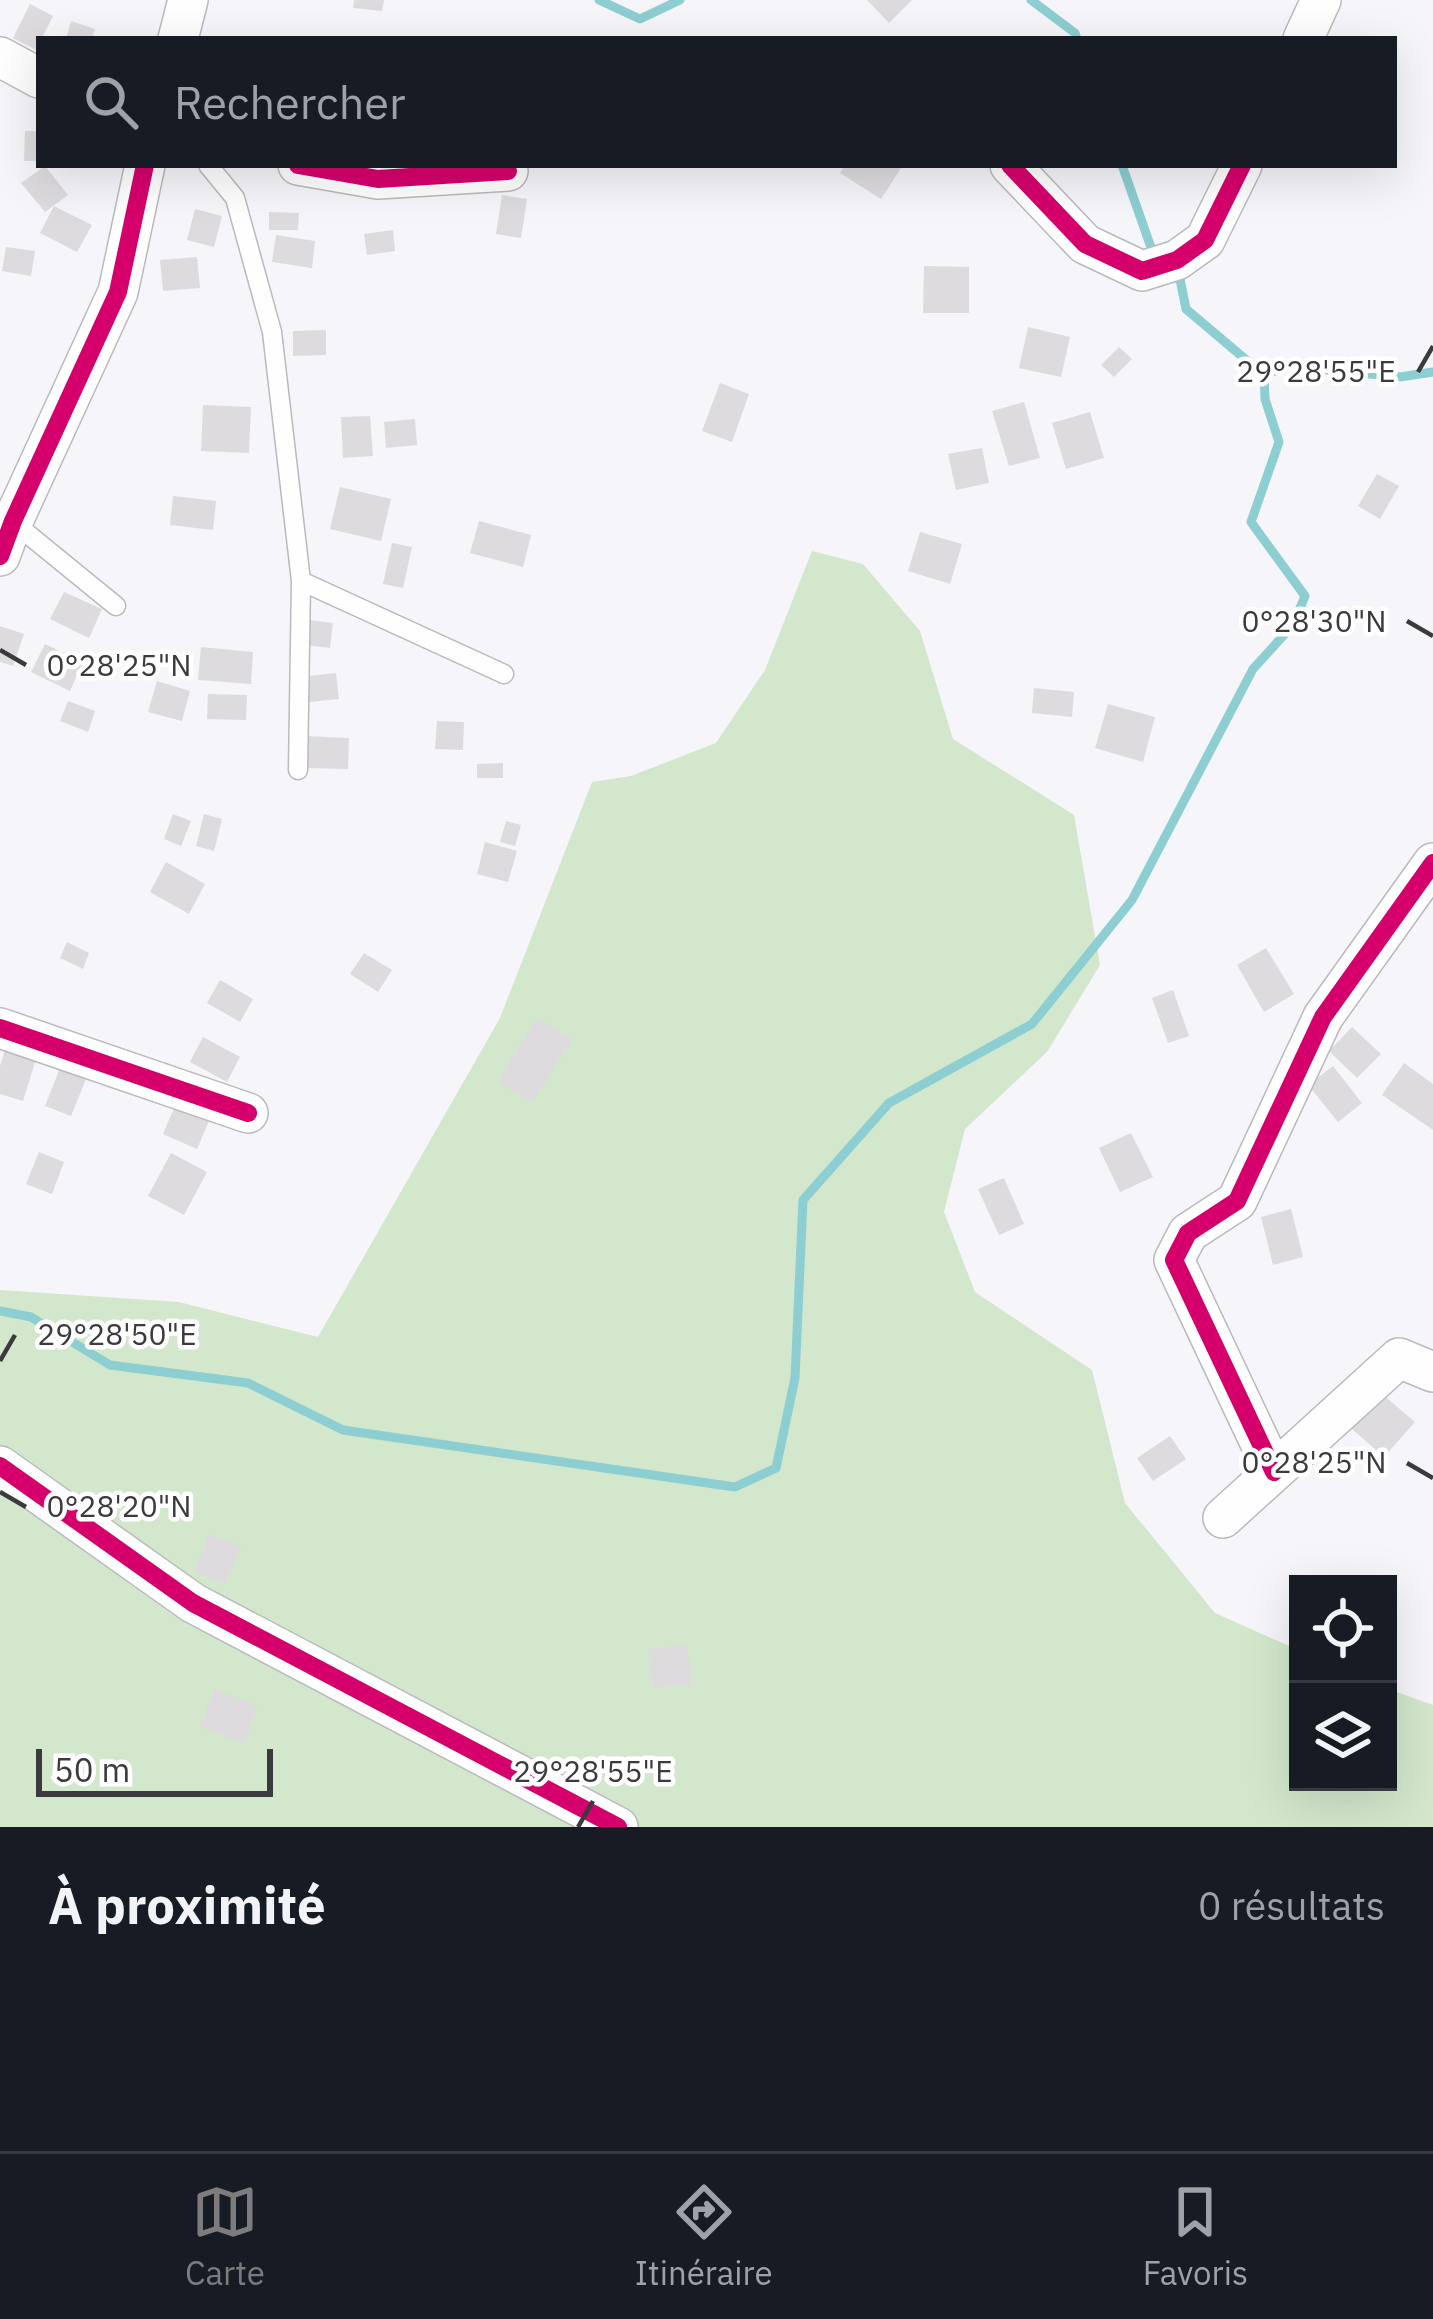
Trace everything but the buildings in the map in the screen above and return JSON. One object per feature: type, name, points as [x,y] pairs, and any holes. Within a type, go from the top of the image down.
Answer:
[{"type":"street","points":[[179,36],[188,0]]},
{"type":"street","points":[[1304,36],[1322,0]]},
{"type":"street","points":[[0,57],[36,76]]},
{"type":"street","points":[[4,531],[118,292],[145,168]]},
{"type":"street","points":[[316,168],[378,178],[508,171]]},
{"type":"street","points":[[1013,168],[1085,244],[1160,265],[1205,240],[1241,168]]},
{"type":"street","points":[[1274,1472],[1174,1260],[1187,1233],[1237,1201],[1323,1017],[1433,863]]},
{"type":"street","points":[[0,1028],[248,1113]]},
{"type":"street","points":[[1223,1518],[1399,1358],[1433,1372]]},
{"type":"street","points":[[0,1466],[193,1603],[618,1827]]},
{"type":"lane","points":[[211,168],[236,198],[272,332],[302,581],[298,770]]},
{"type":"lane","points":[[4,531],[116,606]]},
{"type":"lane","points":[[302,581],[504,674]]},
{"type":"green space","points":[[812,551],[863,564],[920,631],[953,739],[1074,815],[1100,965],[1047,1052],[965,1129],[944,1212],[975,1292],[1092,1370],[1125,1503],[1215,1613],[1289,1646],[1289,1791],[1397,1791],[1397,1692],[1433,1705],[1433,1827],[0,1827],[0,1290],[179,1302],[318,1337],[500,1018],[592,782],[631,776],[716,743],[765,670]]},
{"type":"waterway","points":[[599,0],[640,19],[680,0]]},
{"type":"waterway","points":[[1031,0],[1076,36]]},
{"type":"waterway","points":[[1123,168],[1154,256]]},
{"type":"waterway","points":[[1169,277],[1180,279],[1186,309],[1264,375]]},
{"type":"waterway","points":[[0,1311],[31,1317],[110,1365],[248,1383],[343,1430],[735,1487],[776,1468],[795,1378],[803,1200],[889,1103],[1032,1024],[1132,900],[1253,669],[1293,625],[1305,596],[1251,522],[1279,442],[1265,399],[1264,375],[1288,366],[1400,377],[1433,372]]},
{"type":"cycle path","points":[[0,556],[118,292],[144,168]]},
{"type":"cycle path","points":[[315,168],[378,179],[508,171]]},
{"type":"cycle path","points":[[1013,168],[1085,244],[1142,271],[1177,260],[1205,240],[1241,168]]},
{"type":"cycle path","points":[[1274,1472],[1174,1260],[1188,1233],[1237,1201],[1323,1017],[1433,863]]},
{"type":"cycle path","points":[[0,1028],[248,1113]]},
{"type":"cycle path","points":[[0,1466],[193,1603],[618,1827]]}]
